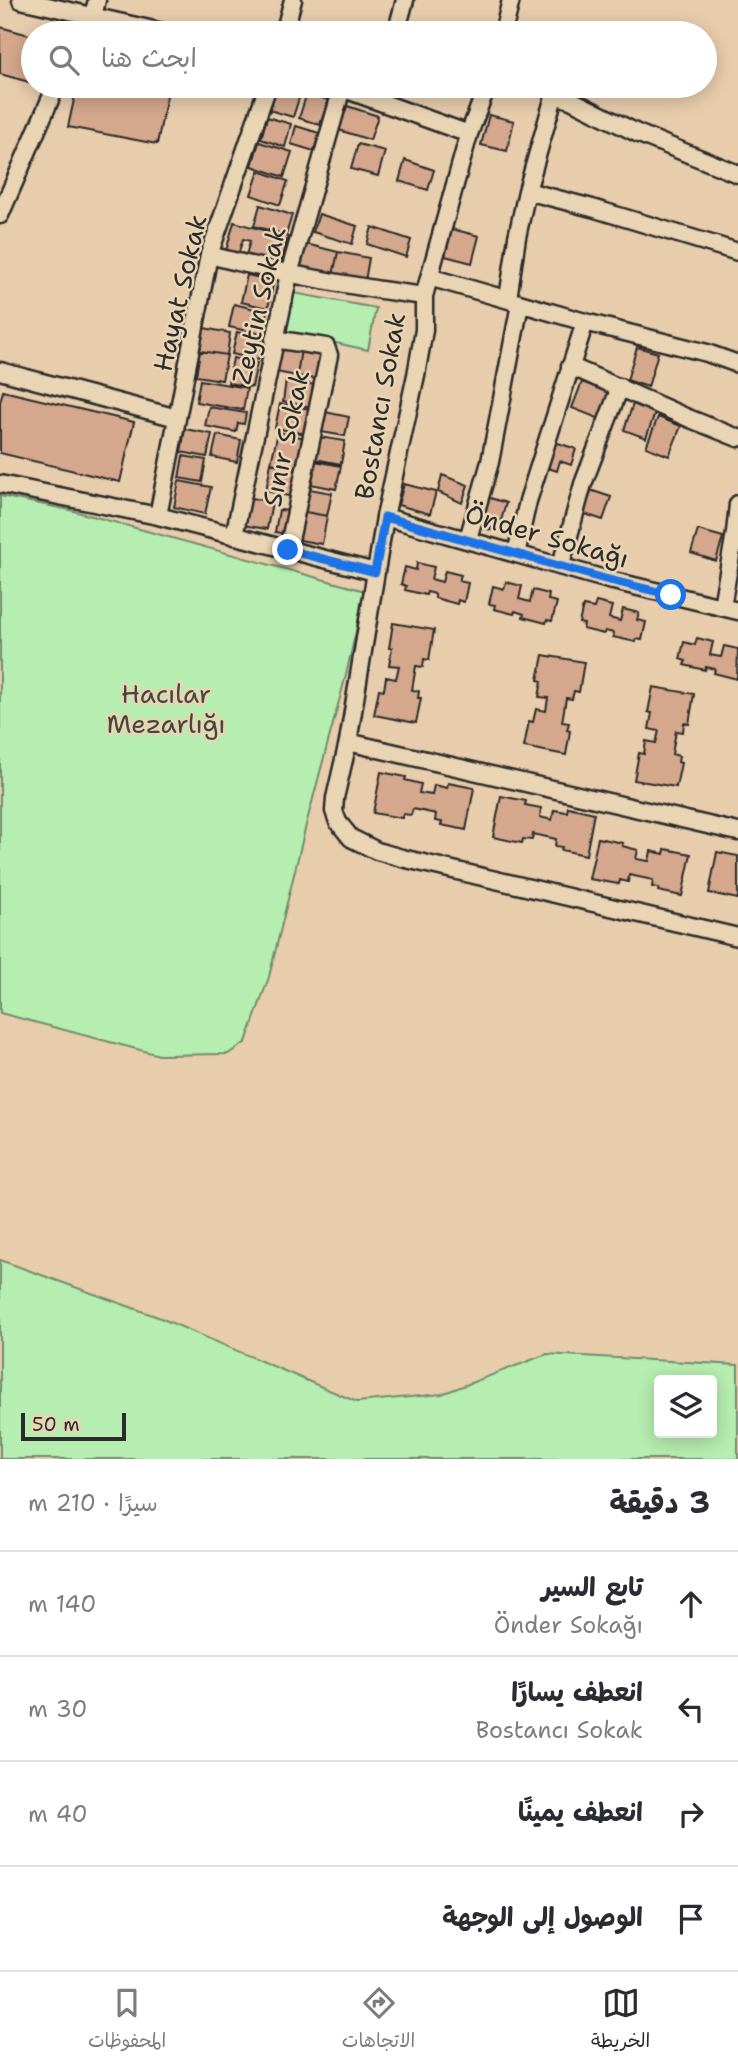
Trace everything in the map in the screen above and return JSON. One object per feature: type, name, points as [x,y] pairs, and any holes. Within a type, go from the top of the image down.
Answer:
[{"type":"street","points":[[21,0],[95,8],[132,21]]},
{"type":"street","points":[[287,21],[293,0]]},
{"type":"street","points":[[399,21],[405,0]]},
{"type":"street","points":[[506,21],[511,0]]},
{"type":"street","points":[[0,215],[51,98]]},
{"type":"street","name":"Hayat Sokak","points":[[158,516],[209,255],[264,98]]},
{"type":"street","name":"Zeytin Sokak","points":[[234,536],[289,274],[336,98]]},
{"type":"street","points":[[390,98],[470,134]]},
{"type":"street","name":"Bostancı Sokak","points":[[483,98],[424,296],[424,330],[385,517],[334,811],[344,830],[359,843],[402,858],[738,937]]},
{"type":"street","points":[[468,540],[491,462],[514,301],[517,237],[554,98]]},
{"type":"street","points":[[568,98],[637,133],[738,174]]},
{"type":"street","points":[[527,191],[738,252]]},
{"type":"street","points":[[209,255],[361,288],[424,296]]},
{"type":"street","points":[[429,277],[738,364]]},
{"type":"street","points":[[516,554],[528,501],[586,322]]},
{"type":"street","name":"Sınır Sokak","points":[[274,339],[326,346],[329,355],[288,550]]},
{"type":"street","points":[[570,366],[738,438]]},
{"type":"street","points":[[0,371],[177,418]]},
{"type":"street","points":[[561,565],[583,484],[620,387]]},
{"type":"street","points":[[0,484],[158,516],[375,572]]},
{"type":"street","points":[[722,606],[738,504]]},
{"type":"street","name":"Önder Sokağı","points":[[385,517],[605,579],[738,611]]},
{"type":"street","points":[[348,742],[738,832]]},
{"type":"green space","points":[[288,292],[376,308],[368,350],[281,331]]},
{"type":"green space","name":"Hacılar Mezarlığı","points":[[0,496],[70,510],[365,591],[269,977],[246,1042],[228,1054],[159,1055],[0,1013]]},
{"type":"green space","points":[[0,1260],[158,1317],[357,1402],[442,1394],[547,1354],[738,1365],[738,1459],[0,1459]]},
{"type":"building","points":[[0,27],[21,33],[21,80],[0,74]]},
{"type":"building","points":[[74,98],[167,98],[157,144],[68,127]]},
{"type":"building","points":[[273,98],[299,98],[293,117],[269,110]]},
{"type":"building","points":[[305,98],[328,100],[320,125],[299,118]]},
{"type":"building","points":[[347,106],[378,116],[370,140],[339,130]]},
{"type":"building","points":[[489,115],[514,121],[507,151],[481,145]]},
{"type":"building","points":[[267,117],[291,124],[285,147],[261,139]]},
{"type":"building","points":[[296,126],[319,133],[314,151],[291,144]]},
{"type":"building","points":[[259,142],[292,152],[284,177],[252,166]]},
{"type":"building","points":[[358,144],[385,151],[378,176],[351,169]]},
{"type":"building","points":[[405,160],[434,170],[428,190],[399,181]]},
{"type":"building","points":[[259,171],[288,181],[280,205],[251,195]]},
{"type":"building","points":[[260,205],[292,215],[286,235],[254,226]]},
{"type":"building","points":[[319,214],[357,226],[352,244],[313,232]]},
{"type":"building","points":[[234,222],[288,237],[280,265],[246,255],[250,241],[243,239],[238,255],[226,251]]},
{"type":"building","points":[[372,227],[411,240],[406,257],[367,244]]},
{"type":"building","points":[[452,229],[479,236],[472,263],[445,256]]},
{"type":"building","points":[[306,244],[338,252],[333,275],[300,268]]},
{"type":"building","points":[[338,252],[369,258],[365,281],[333,275]]},
{"type":"building","points":[[247,275],[274,281],[268,308],[241,302]]},
{"type":"building","points":[[234,304],[267,312],[262,334],[229,327]]},
{"type":"building","points":[[204,328],[230,333],[227,355],[200,351]]},
{"type":"building","points":[[237,332],[262,338],[258,360],[232,354]]},
{"type":"building","points":[[280,346],[301,349],[297,376],[276,372]]},
{"type":"building","points":[[637,347],[658,353],[648,387],[627,380]]},
{"type":"building","points":[[301,349],[321,353],[317,379],[297,376]]},
{"type":"building","points":[[200,351],[227,355],[222,380],[196,376]]},
{"type":"building","points":[[233,358],[257,363],[252,387],[228,383]]},
{"type":"building","points":[[200,380],[247,388],[243,410],[196,402]]},
{"type":"building","points":[[286,380],[316,385],[312,407],[283,402]]},
{"type":"building","points":[[582,382],[610,393],[600,419],[572,408]]},
{"type":"building","points":[[3,391],[134,422],[120,482],[0,453],[0,402]]},
{"type":"building","points":[[634,401],[656,410],[646,438],[624,430]]},
{"type":"building","points":[[280,404],[311,409],[306,434],[275,428]]},
{"type":"building","points":[[209,407],[246,413],[244,424],[238,423],[236,432],[205,426]]},
{"type":"building","points":[[325,412],[349,417],[345,436],[321,432]]},
{"type":"building","points":[[658,417],[681,426],[669,456],[646,447]]},
{"type":"building","points":[[185,429],[212,434],[207,457],[181,452]]},
{"type":"building","points":[[278,432],[305,438],[299,469],[271,463]]},
{"type":"building","points":[[217,435],[241,440],[237,462],[212,457]]},
{"type":"building","points":[[319,437],[345,441],[341,464],[315,459]]},
{"type":"building","points":[[552,441],[576,449],[571,465],[560,461],[557,471],[545,467]]},
{"type":"building","points":[[183,456],[206,460],[202,482],[179,478]]},
{"type":"building","points":[[310,460],[341,466],[336,489],[306,483]]},
{"type":"building","points":[[271,463],[299,469],[293,497],[266,491]]},
{"type":"building","points":[[442,475],[468,485],[462,503],[438,492]]},
{"type":"building","points":[[179,481],[211,487],[205,514],[174,507]]},
{"type":"building","points":[[404,484],[436,492],[430,514],[398,505]]},
{"type":"building","points":[[304,488],[332,493],[327,516],[300,511]]},
{"type":"building","points":[[590,490],[611,497],[603,520],[582,513]]},
{"type":"building","points":[[247,497],[272,502],[267,529],[242,525]]},
{"type":"building","points":[[487,497],[506,503],[499,528],[491,526],[491,530],[480,526]]},
{"type":"building","points":[[279,510],[290,511],[286,534],[275,532]]},
{"type":"building","points":[[300,511],[327,516],[322,544],[294,539]]},
{"type":"building","points":[[698,530],[723,537],[716,561],[691,553]]},
{"type":"building","points":[[417,563],[434,567],[431,579],[442,582],[445,571],[461,575],[459,581],[468,583],[464,602],[458,600],[457,604],[435,598],[435,594],[427,592],[426,595],[405,590],[406,586],[401,584],[405,567],[416,570]]},
{"type":"building","points":[[506,582],[522,586],[519,599],[530,602],[533,590],[549,594],[548,600],[557,602],[552,621],[547,620],[546,623],[523,617],[524,614],[515,611],[514,614],[494,609],[495,605],[489,604],[493,586],[504,589]]},
{"type":"building","points":[[596,602],[612,606],[609,618],[620,621],[623,609],[639,613],[637,620],[646,622],[642,640],[636,639],[636,642],[613,637],[614,633],[605,631],[604,634],[583,629],[584,624],[579,623],[583,606],[594,608]]},
{"type":"building","points":[[393,623],[434,630],[429,660],[424,659],[423,667],[416,666],[412,690],[419,691],[418,698],[421,698],[416,723],[374,715],[379,689],[384,690],[386,677],[396,679],[399,666],[389,665]]},
{"type":"building","points":[[697,638],[713,642],[710,655],[721,657],[724,646],[738,649],[737,679],[714,673],[715,669],[706,667],[705,670],[684,665],[686,661],[680,659],[684,642],[695,645]]},
{"type":"building","points":[[543,655],[584,662],[579,692],[574,691],[572,699],[566,698],[562,722],[569,723],[567,730],[570,731],[566,755],[524,747],[529,721],[533,722],[536,709],[546,711],[548,698],[539,697],[542,681],[538,680]]},
{"type":"building","points":[[653,687],[694,694],[689,724],[684,723],[683,732],[676,731],[672,754],[679,756],[678,762],[681,763],[676,787],[634,780],[639,753],[644,754],[646,741],[656,743],[659,731],[649,729],[652,713],[648,712]]},
{"type":"building","points":[[381,772],[406,777],[405,780],[421,784],[419,793],[432,795],[434,785],[447,788],[448,783],[474,788],[466,830],[441,825],[442,822],[435,821],[436,814],[413,809],[411,815],[403,814],[402,818],[373,813]]},
{"type":"building","points":[[501,796],[526,801],[525,805],[541,808],[540,817],[552,820],[554,810],[567,812],[568,807],[594,813],[586,855],[561,850],[562,847],[555,846],[556,839],[533,834],[532,840],[523,839],[522,843],[493,837]]},
{"type":"building","points":[[598,838],[623,843],[622,846],[638,850],[636,859],[649,861],[651,851],[664,854],[665,849],[691,854],[682,896],[658,891],[659,888],[652,887],[653,880],[629,875],[628,882],[620,880],[619,884],[589,879]]},
{"type":"building","points":[[717,852],[738,856],[738,899],[709,893]]},
{"type":"route","points":[[288,550],[375,572],[385,517],[671,595]]}]
